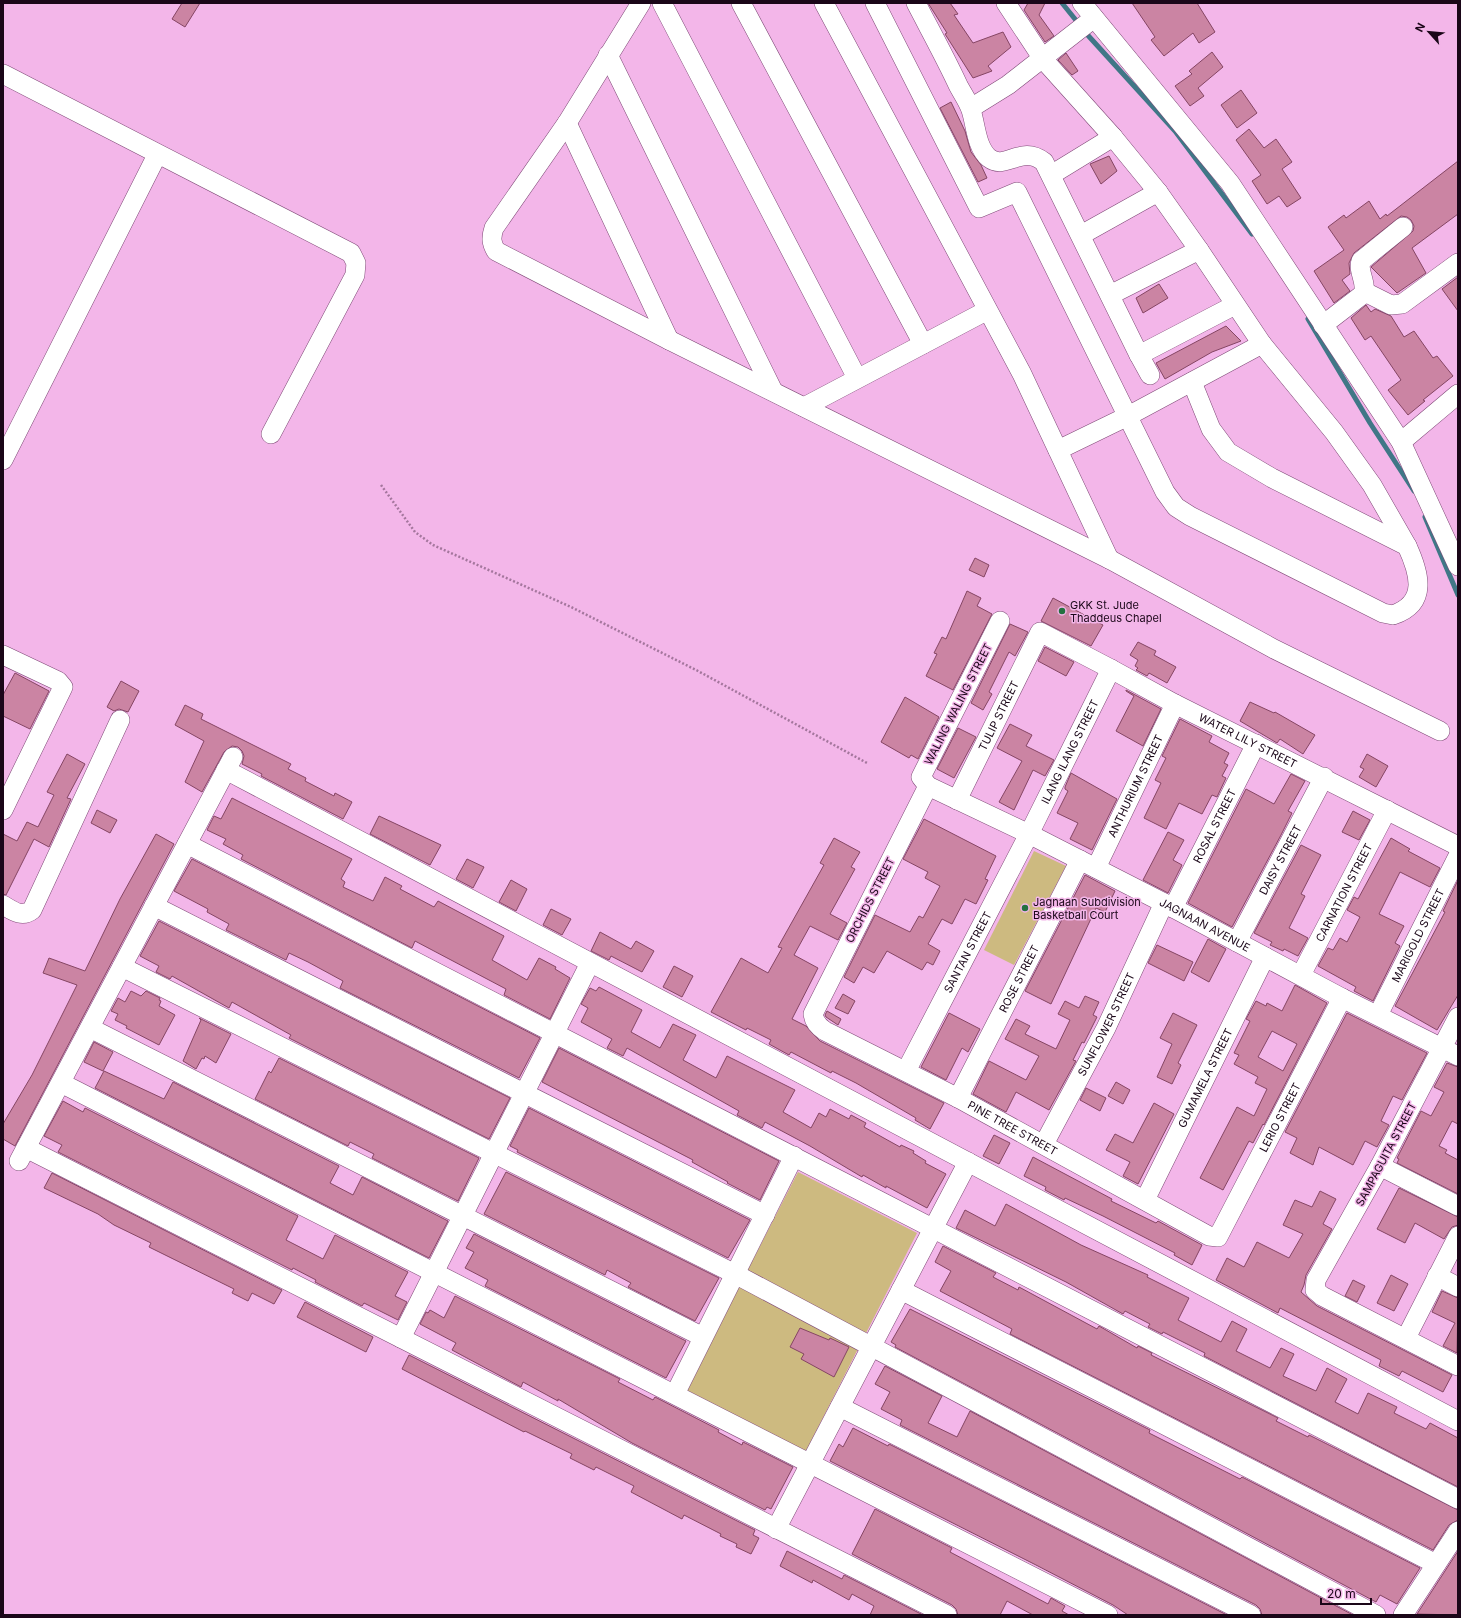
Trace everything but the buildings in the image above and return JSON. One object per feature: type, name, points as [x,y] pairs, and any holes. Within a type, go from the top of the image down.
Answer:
[{"type":"street","points":[[641,3],[567,123],[494,228],[491,237],[492,245],[496,251],[669,340],[1109,559],[1274,649],[1440,731]]},
{"type":"street","points":[[662,3],[857,378]]},
{"type":"street","points":[[741,3],[923,344]]},
{"type":"street","points":[[824,3],[986,311],[1022,374],[1109,559]]},
{"type":"street","points":[[875,3],[979,208],[1017,192],[1165,492],[1176,507],[1246,545],[1384,613],[1393,615],[1400,612],[1410,605],[1418,592],[1418,574],[1407,546],[1372,485],[1334,432],[1262,344],[1158,192],[1113,137],[1043,59],[1006,3]]},
{"type":"street","points":[[916,3],[971,108],[981,146],[989,157],[999,162],[1024,155],[1032,155],[1044,162],[1150,375]]},
{"type":"street","points":[[1082,3],[1092,20],[1230,183],[1401,442],[1456,557]]},
{"type":"street","points":[[971,108],[1008,85],[1043,59],[1069,36],[1092,20]]},
{"type":"street","points":[[608,55],[773,391]]},
{"type":"street","points":[[3,74],[351,253],[356,263],[355,275],[271,434]]},
{"type":"street","points":[[567,123],[669,340]]},
{"type":"street","points":[[1050,175],[1113,137]]},
{"type":"street","points":[[3,460],[157,154]]},
{"type":"street","points":[[1081,235],[1158,192]]},
{"type":"street","points":[[1403,227],[1361,261],[1359,267],[1365,292],[1390,305],[1402,304],[1458,263]]},
{"type":"street","points":[[1110,295],[1199,250]]},
{"type":"street","points":[[1323,325],[1365,292]]},
{"type":"street","points":[[1139,354],[1235,305]]},
{"type":"street","points":[[804,407],[986,311]]},
{"type":"street","points":[[1058,450],[1128,416],[1262,344]]},
{"type":"street","points":[[1192,382],[1211,428],[1228,452],[1272,478],[1407,546]]},
{"type":"street","points":[[1401,442],[1458,394]]},
{"type":"street","name":"WALING WALING STREET","points":[[928,786],[921,777],[1000,621]]},
{"type":"street","name":"WATER LILY STREET","points":[[1040,632],[1175,704],[1324,777],[1458,846]]},
{"type":"street","name":"TULIP STREET","points":[[957,800],[1040,632]]},
{"type":"street","points":[[3,655],[58,680],[63,686],[3,810]]},
{"type":"street","name":"ILANG ILANG STREET","points":[[1029,834],[1111,669]]},
{"type":"street","name":"ANTHURIUM STREET","points":[[1088,864],[1175,704]]},
{"type":"street","points":[[3,905],[20,914],[28,913],[34,906],[120,720]]},
{"type":"street","name":"ROSAL STREET","points":[[1169,905],[1256,744]]},
{"type":"street","points":[[947,1615],[401,1338],[23,1155],[229,764],[590,963],[1458,1421]]},
{"type":"street","name":"DAISY STREET","points":[[1237,942],[1324,777]]},
{"type":"street","name":"JAGNAAN AVENUE","points":[[928,786],[1029,834],[1169,905],[1342,998],[1450,1052]]},
{"type":"street","name":"ORCHIDS STREET","points":[[813,1014],[928,786]]},
{"type":"street","name":"CARNATION STREET","points":[[1301,976],[1387,810]]},
{"type":"street","name":"SANTAN STREET","points":[[906,1071],[1029,834]]},
{"type":"street","points":[[187,844],[1458,1499]]},
{"type":"street","name":"MARIGOLD STREET","points":[[1378,1015],[1458,856]]},
{"type":"street","name":"ROSE STREET","points":[[958,1098],[1088,864]]},
{"type":"street","name":"SUNFLOWER STREET","points":[[1044,1144],[1169,905]]},
{"type":"street","points":[[154,906],[765,1215]]},
{"type":"street","name":"GUMAMELA STREET","points":[[1145,1200],[1265,957]]},
{"type":"street","points":[[401,1338],[590,963]]},
{"type":"street","points":[[122,967],[735,1274],[871,1348],[1376,1615]]},
{"type":"street","name":"LERIO STREET","points":[[1218,1237],[1342,998]]},
{"type":"street","name":"PINE TREE STREET","points":[[813,1014],[819,1026],[825,1031],[958,1098],[1209,1236],[1218,1237]]},
{"type":"street","name":"SAMPAGUITA STREET","points":[[1406,1338],[1322,1296],[1315,1290],[1316,1280],[1380,1166],[1450,1052],[1458,1017]]},
{"type":"street","points":[[90,1028],[703,1337]]},
{"type":"street","points":[[61,1083],[1108,1615]]},
{"type":"street","points":[[675,1394],[794,1156]]},
{"type":"street","points":[[776,1529],[968,1162]]},
{"type":"street","points":[[1380,1166],[1458,1206]]},
{"type":"street","points":[[1458,1236],[1406,1338],[1458,1366]]},
{"type":"street","points":[[1437,1276],[1458,1287]]},
{"type":"street","points":[[901,1290],[1436,1564]]},
{"type":"street","points":[[840,1407],[1251,1615]]},
{"type":"street","points":[[1404,1615],[1458,1531]]},
{"type":"path","points":[[381,485],[415,532],[433,545],[571,607],[698,671],[867,763]]},
{"type":"shaded area","name":"Jagnaan Subdivision Basketball Court","points":[[1034,851],[1066,866],[1014,965],[984,950]]},
{"type":"shaded area","points":[[798,1172],[917,1233],[806,1451],[686,1390]]},
{"type":"waterway","points":[[1062,3],[1079,24]]},
{"type":"waterway","points":[[1084,31],[1175,131],[1252,234]]},
{"type":"waterway","points":[[1308,319],[1370,423],[1414,491]]},
{"type":"waterway","points":[[1425,517],[1458,595]]},
{"type":"place","name":"GKK St. Jude Thaddeus Chapel","points":[[1062,611]]},
{"type":"place","name":"Jagnaan Subdivision Basketball Court","points":[[1025,908]]}]
